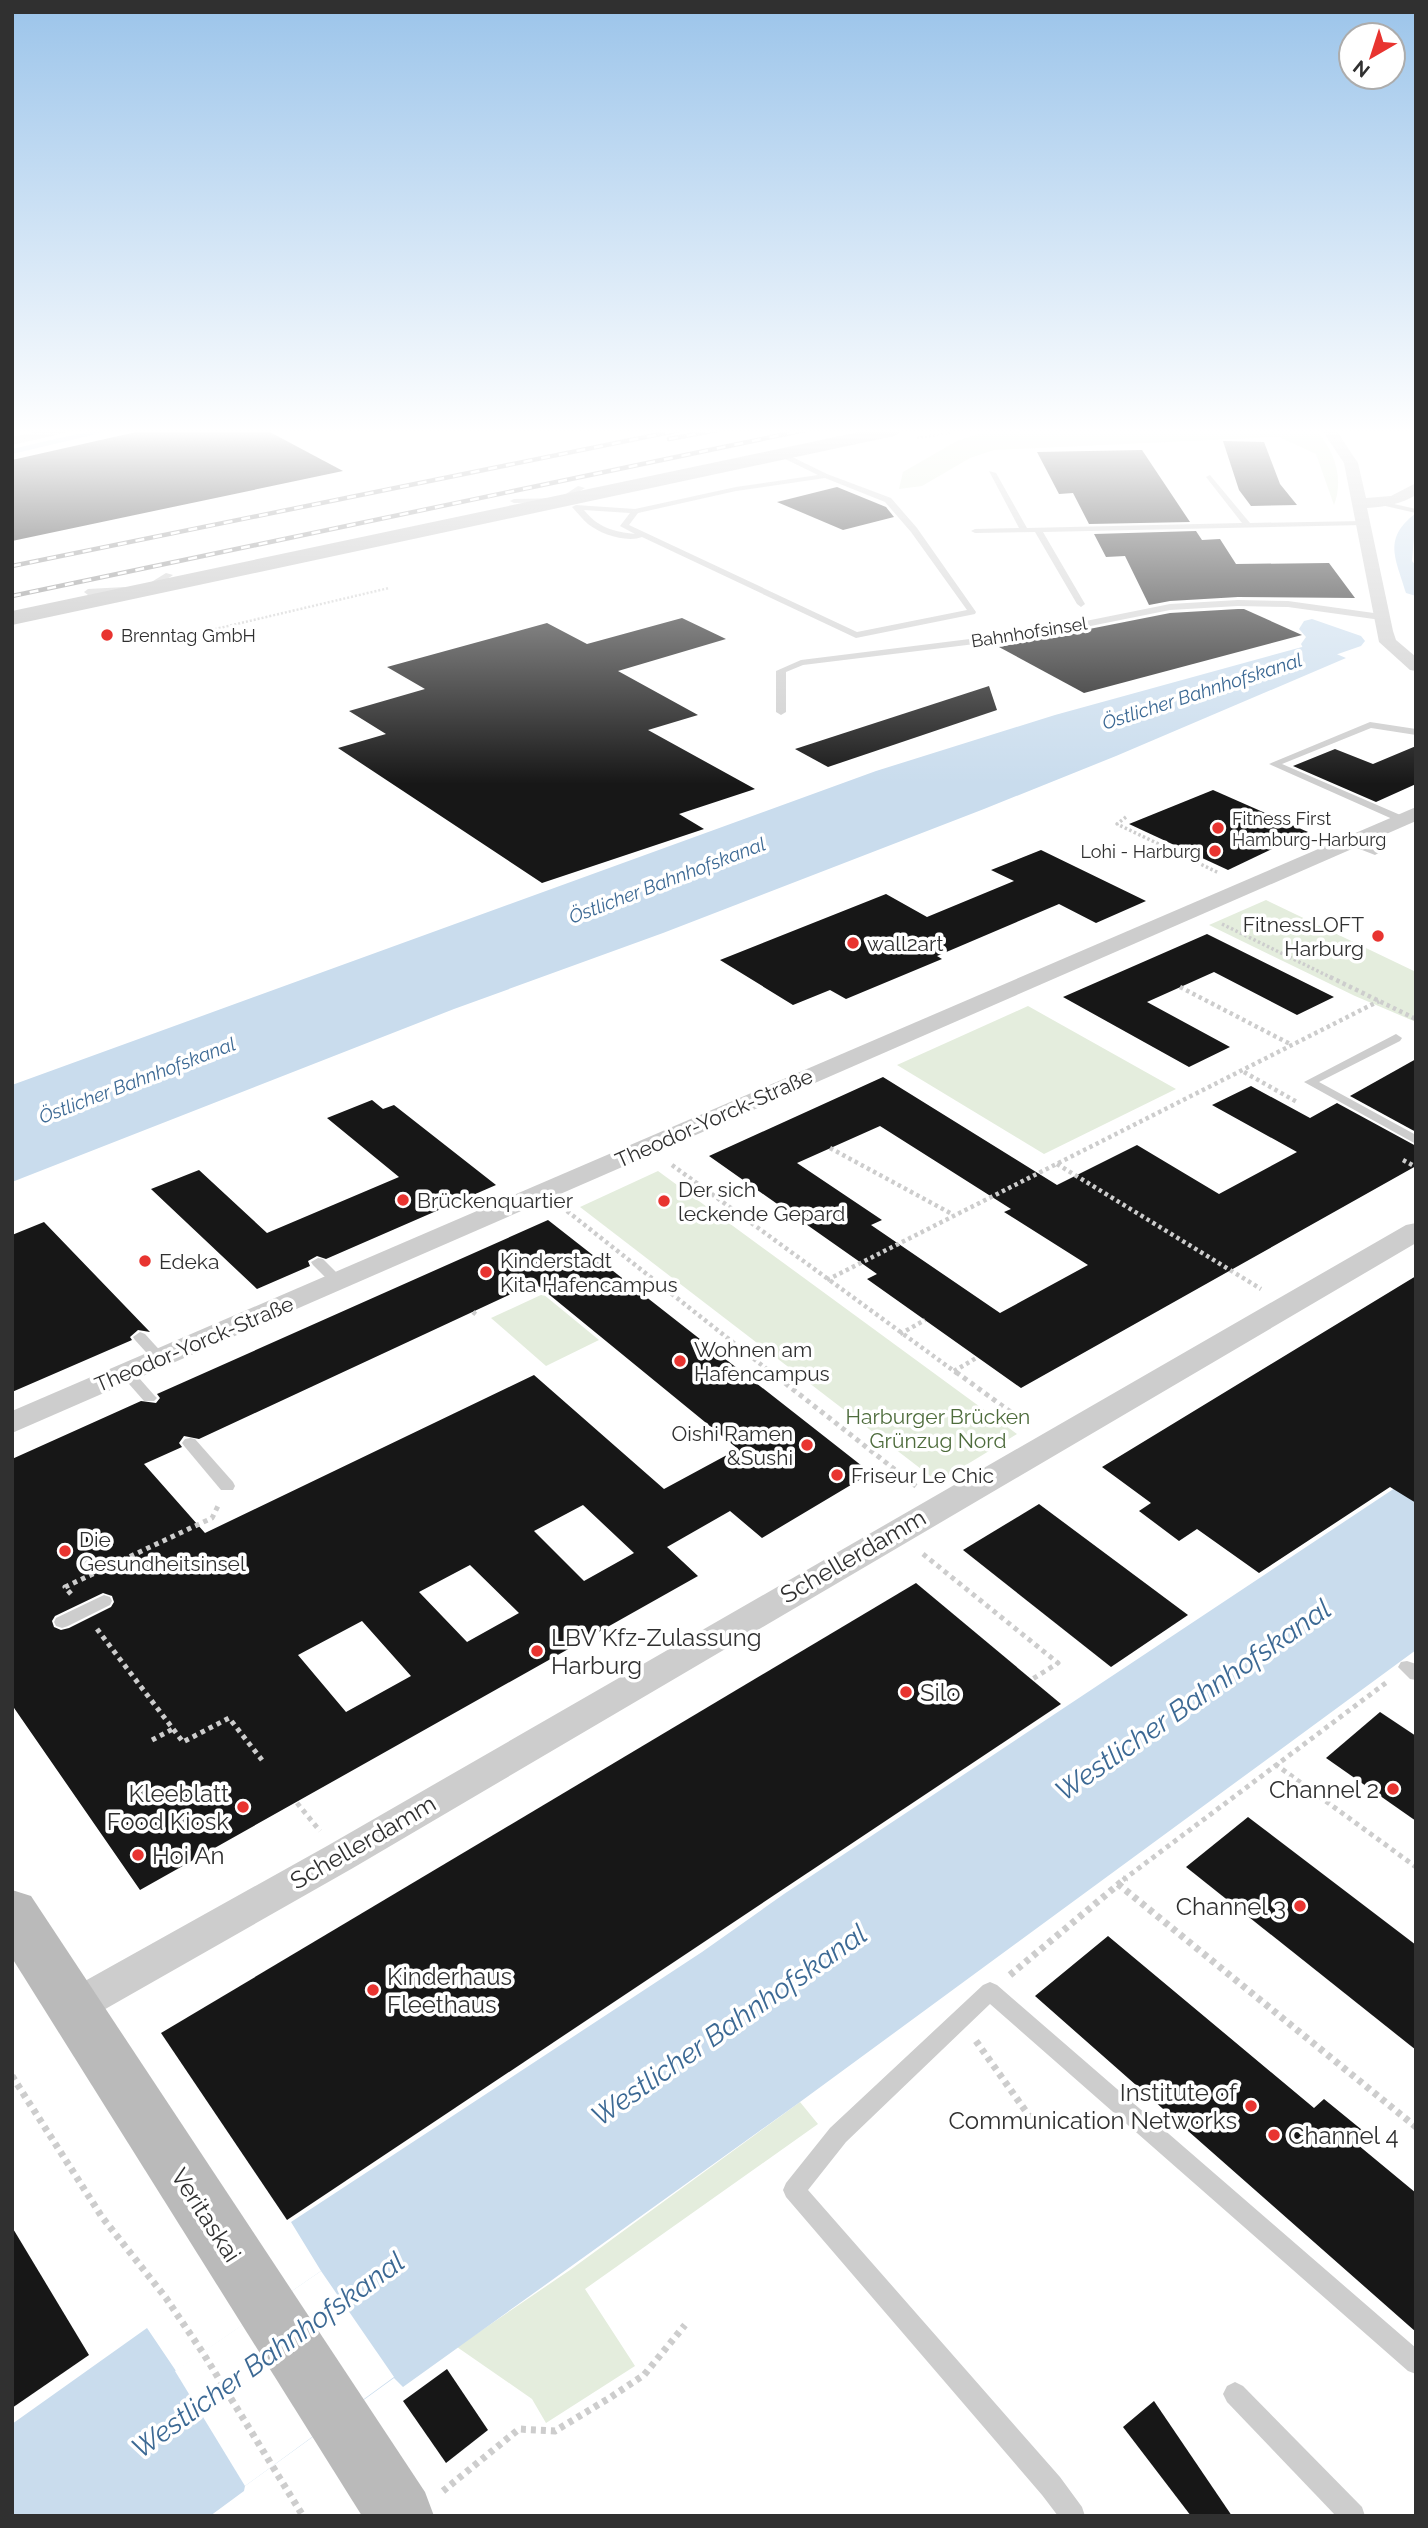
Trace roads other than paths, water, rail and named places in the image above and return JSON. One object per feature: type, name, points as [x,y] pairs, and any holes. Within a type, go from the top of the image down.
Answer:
[{"type":"main road","points":[[12,609],[295,548]]},
{"type":"main road","points":[[12,618],[342,548]]},
{"type":"main road","name":"Veritaskai","points":[[12,1912],[338,2419],[417,2507]]},
{"type":"street","points":[[1368,548],[1388,642],[1416,666]]},
{"type":"street","name":"Theodor-Yorck-Straße","points":[[12,1423],[160,1359],[328,1272],[544,1193],[1409,816]]},
{"type":"street","name":"Schellerdamm","points":[[72,2008],[340,1857],[894,1532],[1416,1231]]},
{"type":"lane","points":[[671,548],[856,635],[972,612],[927,548]]},
{"type":"lane","points":[[1048,548],[1081,604]]},
{"type":"lane","points":[[88,592],[147,589],[169,575]]},
{"type":"lane","name":"Bahnhofsinsel","points":[[781,712],[781,671],[801,663],[1041,633],[1170,607],[1238,603],[1288,604],[1381,617]]},
{"type":"lane","points":[[1409,816],[1274,764],[1370,725],[1416,732]]},
{"type":"lane","points":[[1348,841],[1375,852]]},
{"type":"lane","points":[[1396,1038],[1310,1082],[1416,1140]]},
{"type":"lane","points":[[140,1337],[160,1359]]},
{"type":"lane","points":[[127,1373],[149,1398]]},
{"type":"lane","points":[[190,1443],[227,1486]]},
{"type":"lane","points":[[62,1622],[104,1601]]},
{"type":"lane","points":[[1073,2516],[1051,2486],[794,2190],[838,2135],[990,1991],[1416,2363]]},
{"type":"lane","points":[[1235,2394],[1353,2516]]},
{"type":"water","points":[[1413,548],[1416,596],[1406,593],[1394,550]]},
{"type":"water","points":[[1313,644],[1346,658],[984,809],[663,933],[454,1009],[12,1182],[12,1085],[876,771],[1055,715]]},
{"type":"water","name":"Westlicher Bahnhofskanal","points":[[1416,1474],[1416,1650],[800,2102],[403,2387],[394,2378],[245,2486],[244,2491],[210,2516],[12,2516],[12,2424],[147,2328],[176,2371],[321,2271],[291,2222],[702,1952],[784,1894]]},
{"type":"waterway","points":[[1312,626],[1353,641],[1318,653],[1313,644],[1319,636],[1310,629],[1312,626]]},
{"type":"waterway","name":"Östlicher Bahnhofskanal","points":[[1281,666],[1318,653]]},
{"type":"railway","points":[[12,566],[101,548]]},
{"type":"railway","points":[[12,596],[241,548]]},
{"type":"place","name":"Brenntag GmbH","points":[[107,635]]},
{"type":"place","name":"Fitness First Hamburg-Harburg","points":[[1218,828]]},
{"type":"place","name":"Lohi - Harburg","points":[[1215,851]]},
{"type":"place","name":"FitnessLOFT Harburg","points":[[1378,936]]},
{"type":"place","name":"wall2art","points":[[853,943]]},
{"type":"place","name":"Brückenquartier","points":[[403,1200]]},
{"type":"place","name":"Der sich leckende Gepard","points":[[664,1201]]},
{"type":"place","name":"Edeka","points":[[145,1261]]},
{"type":"place","name":"Kinderstadt Kita Hafencampus","points":[[486,1272]]},
{"type":"place","name":"Wohnen am Hafencampus","points":[[680,1361]]},
{"type":"place","name":"Oishi Ramen &Sushi","points":[[807,1445]]},
{"type":"place","name":"Friseur Le Chic","points":[[837,1475]]},
{"type":"place","name":"Die Gesundheitsinsel","points":[[65,1551]]},
{"type":"place","name":"LBV Kfz-Zulassung Harburg","points":[[537,1651]]},
{"type":"place","name":"Silo","points":[[906,1692]]},
{"type":"place","name":"Channel 2","points":[[1393,1789]]},
{"type":"place","name":"Kleeblatt Food Kiosk","points":[[243,1807]]},
{"type":"place","name":"Hoi An","points":[[138,1855]]},
{"type":"place","name":"Channel 3","points":[[1300,1906]]},
{"type":"place","name":"Kinderhaus Fleethaus","points":[[373,1990]]},
{"type":"place","name":"Institute of Communication Networks","points":[[1251,2106]]},
{"type":"place","name":"Channel 4","points":[[1274,2135]]},
{"type":"park label","name":"Harburger Brücken Grünzug Nord","points":[[938,1428]]}]
